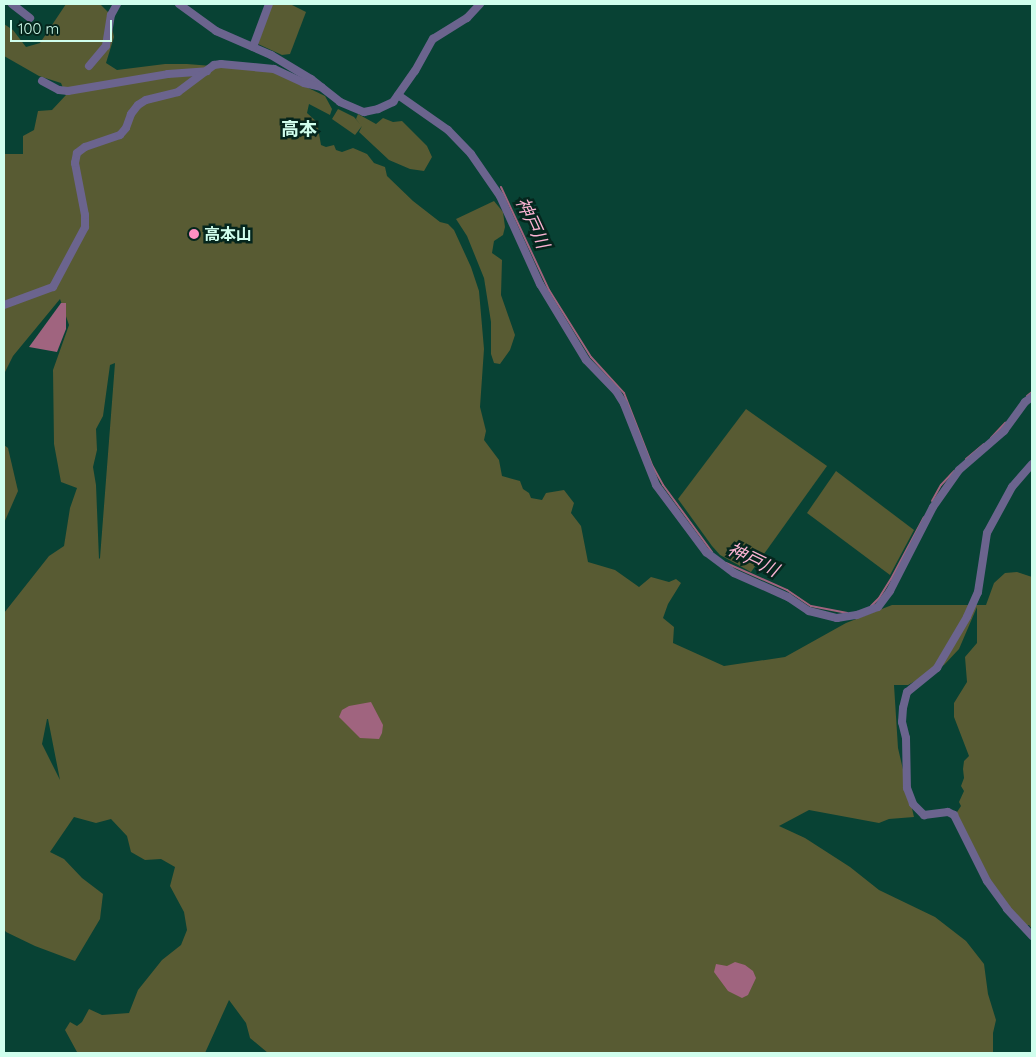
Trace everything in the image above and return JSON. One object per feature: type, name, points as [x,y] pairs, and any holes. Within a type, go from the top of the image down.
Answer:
[{"type":"street","points":[[12,4],[30,18]]},
{"type":"street","points":[[89,66],[106,46],[111,15],[117,4]]},
{"type":"street","points":[[179,4],[216,31],[286,63],[322,87],[340,102],[364,112],[386,106],[398,95],[432,39],[467,18],[480,4]]},
{"type":"street","points":[[253,47],[269,4]]},
{"type":"street","points":[[4,305],[53,287],[85,227],[85,215],[75,163],[77,153],[85,146],[120,135],[126,128],[130,114],[138,105],[146,100],[178,92],[214,65],[221,64],[274,69],[304,82],[322,87]]},
{"type":"street","points":[[42,81],[59,90],[68,91],[168,74],[207,71]]},
{"type":"street","points":[[398,95],[448,130],[471,154],[500,196],[540,284],[586,360],[616,391],[624,404],[656,485],[706,552],[734,573],[788,597],[809,610],[837,618],[857,615],[878,607],[890,591],[933,507],[959,470],[1004,431],[1025,402],[1032,397]]},
{"type":"street","points":[[1032,464],[1012,487],[987,533],[979,586],[967,617],[937,668],[912,686],[904,700],[902,722],[906,738],[908,796],[916,809],[924,815],[948,812],[954,815],[987,882],[1007,909],[1032,936]]},
{"type":"green space","points":[[66,4],[100,4],[109,13],[114,37],[106,63],[117,70],[165,64],[187,64],[273,71],[325,96],[332,109],[330,115],[309,104],[307,113],[317,122],[321,145],[326,147],[334,145],[336,150],[342,152],[353,148],[367,154],[374,163],[385,167],[387,176],[413,201],[440,222],[448,224],[454,230],[471,267],[479,291],[484,349],[480,407],[486,431],[484,440],[499,460],[502,476],[520,481],[523,489],[529,493],[531,498],[542,500],[546,493],[564,490],[574,503],[571,513],[581,526],[588,562],[615,570],[639,587],[651,577],[669,582],[676,579],[681,583],[668,604],[663,618],[674,627],[673,643],[724,666],[785,657],[846,623],[892,605],[986,605],[994,583],[1005,573],[1017,572],[1032,577],[1032,929],[1029,925],[1025,926],[990,882],[955,815],[961,806],[959,802],[964,791],[961,786],[964,778],[964,761],[969,756],[954,717],[954,703],[967,682],[965,657],[977,643],[977,607],[959,649],[944,665],[908,685],[894,685],[898,748],[914,817],[889,819],[879,823],[809,810],[779,826],[805,838],[850,867],[879,890],[935,917],[966,941],[984,964],[988,994],[996,1020],[993,1033],[993,1053],[268,1053],[250,1038],[246,1023],[229,1000],[205,1053],[76,1053],[65,1030],[70,1022],[77,1026],[82,1022],[89,1009],[102,1015],[129,1013],[138,990],[162,960],[181,945],[187,930],[184,912],[170,886],[175,867],[161,859],[145,860],[131,852],[127,836],[111,819],[96,823],[74,817],[50,852],[64,859],[82,878],[103,894],[100,919],[75,961],[35,946],[6,932],[4,929],[4,613],[49,556],[64,546],[70,508],[77,488],[61,482],[54,444],[53,370],[69,325],[60,299],[13,356],[4,374],[4,154],[23,154],[23,136],[34,130],[38,111],[52,110],[66,95],[61,83],[39,76],[4,56],[4,24],[13,30],[26,47],[40,43]],"holes":[[[115,363],[100,558],[99,559],[96,485],[93,467],[97,450],[96,429],[103,416],[110,365]],[[48,719],[60,780],[42,744]]]},
{"type":"green space","points":[[272,4],[290,4],[306,12],[290,54],[282,55],[258,44]]},
{"type":"green space","points":[[338,109],[354,117],[361,125],[356,119],[358,114],[376,124],[383,118],[393,122],[402,121],[427,146],[432,157],[424,171],[410,169],[389,160],[359,132],[362,126],[355,135],[332,119]]},
{"type":"green space","points":[[494,201],[503,212],[505,227],[503,235],[494,241],[492,253],[502,260],[501,295],[515,335],[510,350],[500,364],[494,363],[491,354],[491,322],[484,278],[467,236],[456,219]]},
{"type":"green space","points":[[746,409],[827,466],[751,572],[720,555],[678,499]]},
{"type":"green space","points":[[4,445],[8,448],[18,491],[4,523]]},
{"type":"green space","points":[[836,471],[914,530],[890,575],[807,513]]},
{"type":"shaded area","points":[[61,303],[66,303],[66,329],[57,352],[29,347]]},
{"type":"shaded area","points":[[371,702],[383,725],[379,739],[360,738],[339,717],[342,710],[349,706]]},
{"type":"shaded area","points":[[735,962],[745,965],[753,971],[756,978],[748,995],[742,998],[728,991],[714,972],[716,964],[727,966]]},
{"type":"waterway","name":"神戸川","points":[[501,187],[549,290],[591,357],[624,393],[652,465],[663,485],[712,552]]},
{"type":"waterway","name":"神戸川","points":[[1027,396],[1032,392]]},
{"type":"waterway","name":"神戸川","points":[[991,438],[1005,423]]},
{"type":"waterway","name":"神戸川","points":[[966,459],[984,444]]},
{"type":"waterway","name":"神戸川","points":[[932,501],[941,485],[954,471]]},
{"type":"waterway","name":"神戸川","points":[[871,606],[879,598],[891,579],[924,517]]},
{"type":"waterway","name":"神戸川","points":[[726,563],[787,590],[811,606],[847,613]]},
{"type":"place","name":"高本山","points":[[194,234]]},
{"type":"district","name":"高本","points":[[299,129]]}]
